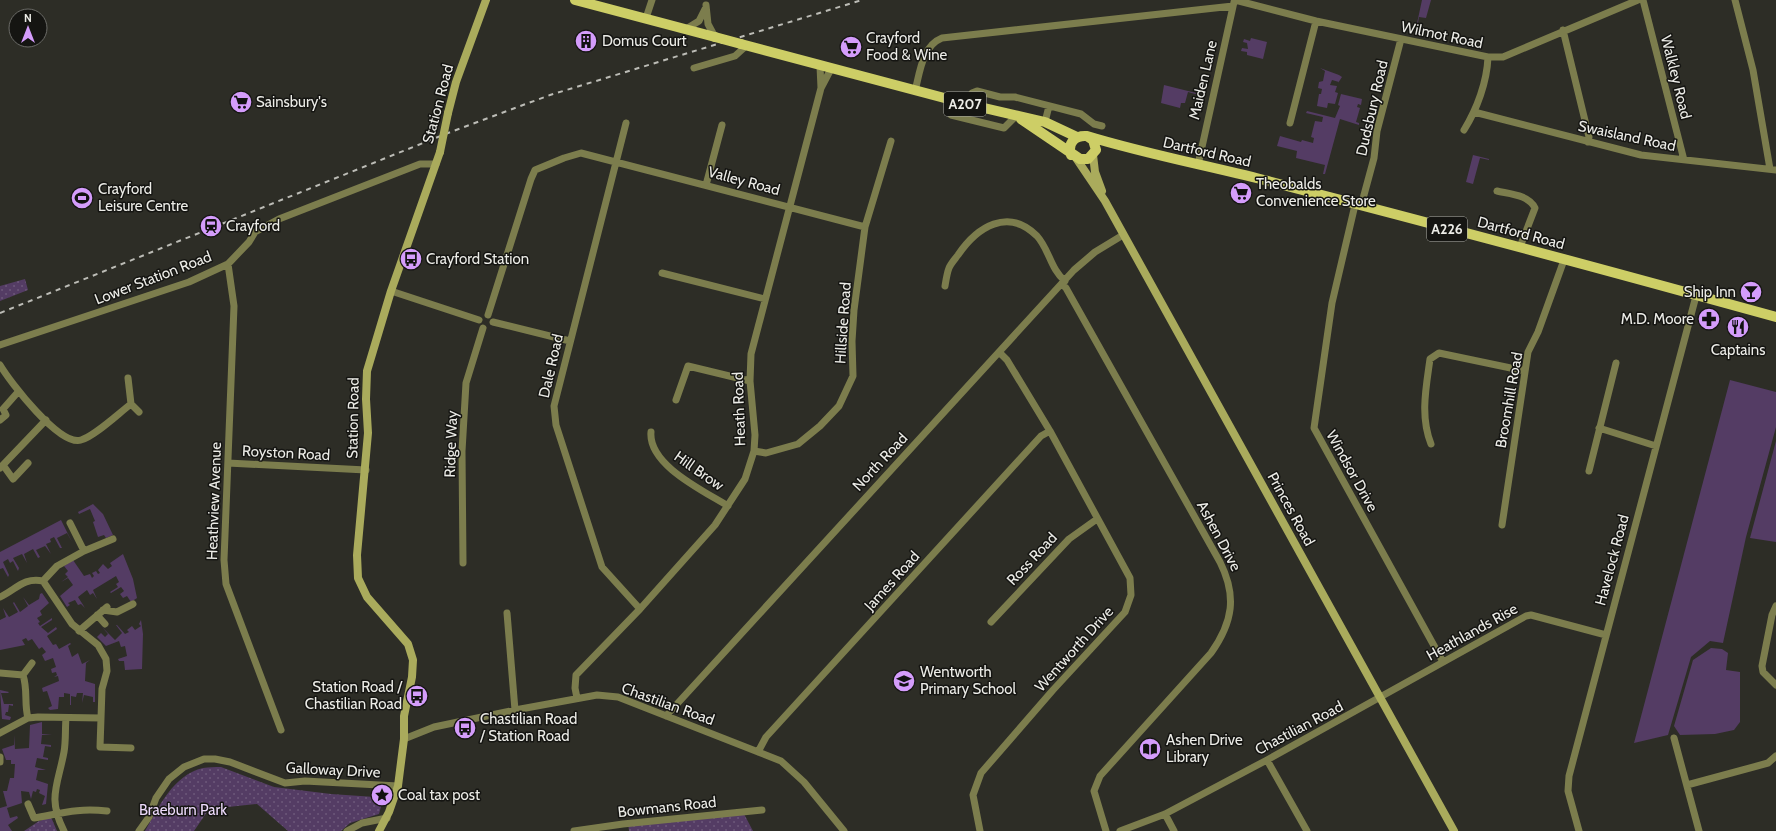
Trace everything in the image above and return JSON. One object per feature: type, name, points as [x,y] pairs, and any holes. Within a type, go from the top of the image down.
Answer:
[{"type":"main road","name":"A207","points":[[575,0],[915,91],[1045,122],[1077,137]]},
{"type":"main road","name":"A207","points":[[1016,116],[1074,156]]},
{"type":"main road","name":"Dartford Road","points":[[1088,136],[1118,145],[1263,180],[1520,247],[1776,317]]},
{"type":"main road","points":[[1088,136],[1093,140],[1094,152],[1088,159],[1074,156],[1071,142],[1077,137],[1088,136]]},
{"type":"main road","name":"Dartford Road","points":[[1094,152],[1100,147],[1118,145]]},
{"type":"street","name":"Station Road","points":[[379,831],[387,818],[398,786],[404,739],[404,716],[413,669],[412,652],[402,635],[367,597],[358,578],[357,555],[366,470],[368,433],[366,399],[367,371],[391,291],[440,152],[456,82],[486,0]]},
{"type":"street","points":[[646,18],[652,0]]},
{"type":"street","name":"Wilmot Road","points":[[1234,2],[1316,21],[1488,57],[1503,57],[1563,30],[1638,0]]},
{"type":"street","name":"Walkley Road","points":[[1643,0],[1684,160]]},
{"type":"street","points":[[1735,0],[1753,70],[1773,169]]},
{"type":"street","points":[[915,91],[927,51],[934,42],[942,38],[1234,2]]},
{"type":"street","name":"Maiden Lane","points":[[1198,165],[1234,2]]},
{"type":"street","points":[[686,29],[702,18],[706,5],[708,24],[715,37]]},
{"type":"street","points":[[1290,123],[1316,21]]},
{"type":"street","points":[[1563,30],[1589,137],[1588,142]]},
{"type":"street","name":"Dudsbury Road","points":[[1358,205],[1374,158],[1377,131],[1401,39]]},
{"type":"street","points":[[694,68],[735,56],[744,45]]},
{"type":"street","points":[[1464,130],[1474,112],[1487,70],[1488,57]]},
{"type":"street","name":"Heath Road","points":[[820,66],[821,88]]},
{"type":"street","name":"Heath Road","points":[[577,698],[575,688],[576,674],[640,609],[715,525],[745,478],[754,452],[755,435],[750,381],[751,354],[821,88],[831,69]]},
{"type":"street","points":[[967,104],[972,93],[977,91],[1000,97],[1015,97],[1081,114],[1094,124],[1102,126]]},
{"type":"street","points":[[948,99],[951,115],[1004,128],[1016,116]]},
{"type":"street","points":[[1045,122],[1048,106]]},
{"type":"street","name":"Swaisland Road","points":[[1474,112],[1642,155],[1773,169]]},
{"type":"street","name":"Dale Road","points":[[626,123],[554,406],[556,425],[602,567],[640,609]]},
{"type":"street","points":[[706,185],[722,125]]},
{"type":"street","name":"Hillside Road","points":[[754,452],[766,453],[798,444],[820,426],[839,406],[852,376],[854,310],[865,227],[891,141]]},
{"type":"street","name":"Princes Road","points":[[1094,152],[1095,172],[1105,201]]},
{"type":"street","points":[[488,315],[535,170],[564,158],[581,153],[616,161]]},
{"type":"street","name":"Princes Road","points":[[1074,156],[1105,201],[1454,831]]},
{"type":"street","name":"Valley Road","points":[[616,161],[865,227]]},
{"type":"street","name":"Lower Station Road","points":[[0,345],[189,282],[228,264],[249,242],[255,232],[279,219],[420,164],[436,164]]},
{"type":"street","points":[[1497,190],[1527,199],[1532,202],[1535,208],[1520,247]]},
{"type":"street","name":"Windsor Drive","points":[[1358,205],[1332,303],[1314,428],[1443,662]]},
{"type":"street","name":"Ashen Drive","points":[[945,286],[950,268],[965,245],[979,231],[996,223],[1011,222],[1026,227],[1038,237],[1220,562],[1229,583],[1231,597],[1226,626],[1220,641],[1211,653],[1116,758],[1096,783],[1094,791],[1095,799],[1106,831]]},
{"type":"street","name":"North Road","points":[[666,716],[1063,282],[1088,257],[1123,235]]},
{"type":"street","name":"Broomhill Road","points":[[1502,525],[1528,352],[1538,332],[1564,260]]},
{"type":"street","name":"Heathview Avenue","points":[[228,264],[234,306],[224,560],[226,584],[281,730]]},
{"type":"street","points":[[662,273],[765,299]]},
{"type":"street","points":[[391,291],[480,320]]},
{"type":"street","name":"Havelock Road","points":[[1579,831],[1567,783],[1696,296]]},
{"type":"street","points":[[480,320],[482,316],[488,315]]},
{"type":"street","points":[[488,315],[492,318],[493,322]]},
{"type":"street","points":[[480,320],[483,328],[491,326],[493,322]]},
{"type":"street","points":[[493,322],[570,341]]},
{"type":"street","name":"Ridge Way","points":[[463,563],[462,451],[466,383],[483,328]]},
{"type":"street","name":"Wentworth Drive","points":[[980,831],[972,795],[981,773],[1053,690],[1125,612],[1131,596],[1130,578],[1050,432],[1007,360],[999,352]]},
{"type":"street","points":[[1431,444],[1426,430],[1424,410],[1430,359],[1439,353],[1525,371]]},
{"type":"street","points":[[1589,471],[1616,363]]},
{"type":"street","points":[[0,365],[18,392],[46,420],[71,440],[81,440],[132,404]]},
{"type":"street","points":[[676,400],[688,366],[750,381]]},
{"type":"street","points":[[128,378],[132,404],[139,412]]},
{"type":"street","points":[[0,420],[6,415],[3,409],[18,392]]},
{"type":"street","points":[[28,463],[13,479],[2,467],[46,420]]},
{"type":"street","points":[[1599,428],[1656,446]]},
{"type":"street","name":"Hill Brow","points":[[650,432],[652,447],[668,468],[728,506]]},
{"type":"street","name":"James Road","points":[[758,752],[766,737],[1042,436],[1050,432]]},
{"type":"street","name":"Royston Road","points":[[228,463],[366,470]]},
{"type":"street","name":"Ross Road","points":[[991,622],[1069,539],[1097,519]]},
{"type":"street","points":[[70,523],[84,551]]},
{"type":"street","points":[[43,581],[57,566],[84,551],[113,539]]},
{"type":"street","points":[[0,597],[24,582],[30,580],[43,581]]},
{"type":"street","points":[[43,581],[70,622],[79,631],[98,645],[106,659],[106,671],[102,689],[100,747],[131,748]]},
{"type":"street","points":[[79,631],[102,610],[117,612],[134,604]]},
{"type":"street","points":[[1776,606],[1772,615],[1762,664],[1764,673],[1776,685]]},
{"type":"street","points":[[102,610],[105,624]]},
{"type":"street","points":[[507,613],[515,710]]},
{"type":"street","name":"Heathlands Rise","points":[[1380,698],[1526,616],[1531,615],[1606,635]]},
{"type":"street","points":[[23,675],[32,664]]},
{"type":"street","points":[[0,672],[23,675]]},
{"type":"street","points":[[23,675],[26,686],[26,712],[28,718]]},
{"type":"street","name":"Chastilian Road","points":[[404,739],[434,727],[515,710],[597,695],[618,697],[781,761],[794,771],[844,831]]},
{"type":"street","name":"Chastilian Road","points":[[1120,831],[1165,814],[1380,698]]},
{"type":"street","points":[[0,733],[28,718],[48,716],[66,718],[101,718]]},
{"type":"street","points":[[64,831],[57,813],[54,791],[64,754],[66,718]]},
{"type":"street","points":[[1674,738],[1699,831]]},
{"type":"street","points":[[1687,785],[1768,763],[1776,756]]},
{"type":"street","points":[[0,757],[0,762]]},
{"type":"street","name":"Galloway Drive","points":[[139,831],[149,817],[156,798],[169,779],[184,766],[204,759],[215,759],[230,762],[285,783],[304,781],[398,786]]},
{"type":"street","points":[[1267,760],[1307,831]]},
{"type":"street","points":[[28,804],[34,818],[88,809],[107,811]]},
{"type":"street","name":"Bowmans Road","points":[[574,831],[623,824],[762,810]]},
{"type":"street","points":[[1165,814],[1174,831]]},
{"type":"street","points":[[347,831],[362,822],[387,818]]},
{"type":"green space","points":[[1422,0],[1431,0],[1426,18],[1419,17],[1416,28]]},
{"type":"green space","points":[[1251,38],[1267,42],[1263,59],[1247,55],[1247,52],[1241,51],[1242,48],[1248,49],[1247,43],[1243,42],[1244,39],[1250,41]]},
{"type":"green space","points":[[1320,68],[1342,77],[1339,82],[1332,80],[1330,85],[1337,86],[1335,92],[1338,93],[1335,104],[1328,103],[1327,108],[1317,106],[1319,94],[1321,94],[1322,89],[1318,88],[1319,82],[1323,81],[1325,71]]},
{"type":"green space","points":[[1164,85],[1200,94],[1188,92],[1185,103],[1181,103],[1180,108],[1161,103]]},
{"type":"green space","points":[[1341,94],[1362,99],[1361,105],[1358,104],[1357,107],[1360,108],[1356,122],[1359,123],[1359,125],[1340,119],[1325,174],[1323,174],[1325,165],[1296,158],[1297,151],[1277,146],[1280,136],[1301,142],[1302,140],[1313,143],[1314,138],[1311,137],[1315,121],[1322,122],[1323,117],[1306,113],[1307,111],[1335,118],[1340,106],[1338,105]]},
{"type":"green space","points":[[1473,155],[1489,160],[1480,158],[1473,184],[1466,182]]},
{"type":"green space","points":[[25,279],[28,290],[0,301],[0,286]]},
{"type":"green space","points":[[1730,380],[1776,392],[1776,427],[1746,537],[1723,643],[1710,641],[1691,657],[1668,735],[1634,743]]},
{"type":"green space","points":[[1776,441],[1776,542],[1750,538]]},
{"type":"green space","points":[[93,504],[103,514],[113,535],[106,538],[104,535],[98,537],[93,522],[95,521],[90,509],[79,514],[78,512]]},
{"type":"green space","points":[[61,520],[72,542],[67,533],[57,538],[62,548],[60,548],[54,537],[50,539],[51,542],[46,544],[51,554],[45,546],[36,550],[40,557],[38,558],[33,549],[24,554],[27,563],[22,554],[13,558],[19,568],[18,571],[13,561],[10,563],[8,559],[3,562],[9,575],[8,577],[3,568],[0,569],[0,552]]},
{"type":"green space","points":[[123,554],[133,579],[137,598],[131,602],[127,596],[123,598],[120,594],[124,591],[121,587],[111,593],[110,592],[118,587],[116,584],[119,582],[116,576],[93,590],[97,599],[93,593],[90,595],[87,590],[78,597],[85,608],[81,604],[78,605],[75,600],[68,603],[70,605],[67,607],[60,596],[73,585],[68,578],[61,582],[68,577],[65,574],[68,571],[64,566],[73,560],[84,576],[90,574],[92,578],[94,576],[92,573],[96,571],[98,574],[100,573],[98,570],[103,564],[108,569],[112,566],[110,563]]},
{"type":"green space","points":[[42,593],[49,603],[40,611],[42,615],[37,618],[40,622],[38,623],[40,626],[52,618],[52,620],[41,627],[48,633],[56,627],[57,629],[47,636],[53,645],[56,644],[59,649],[70,643],[71,644],[68,646],[72,657],[78,653],[82,664],[90,660],[86,663],[85,681],[95,684],[95,702],[93,702],[93,697],[84,695],[82,703],[83,693],[77,693],[76,697],[71,696],[70,705],[70,694],[64,693],[64,697],[59,697],[58,709],[50,710],[48,708],[52,706],[47,691],[43,692],[42,688],[59,681],[58,676],[54,677],[57,675],[56,672],[52,673],[51,669],[56,667],[53,658],[45,661],[42,655],[46,652],[42,647],[39,649],[32,639],[28,641],[26,638],[22,640],[25,645],[0,650],[0,620],[6,617],[3,608],[9,617],[18,612],[13,603],[14,602],[20,612],[28,606],[23,597],[29,605],[39,599],[40,594]]},
{"type":"green space","points":[[141,620],[143,634],[142,669],[125,670],[124,661],[119,661],[118,659],[127,656],[125,646],[121,647],[119,641],[106,646],[97,637],[101,633],[105,637],[108,634],[102,627],[115,640],[122,633],[116,625],[125,634],[129,632],[127,630],[132,626],[135,630],[141,626],[139,624]]},
{"type":"green space","points":[[1711,648],[1722,649],[1728,653],[1726,670],[1740,672],[1740,722],[1734,730],[1715,734],[1680,735],[1674,726],[1693,660]]},
{"type":"green space","points":[[0,690],[9,692],[1,693],[4,704],[13,704],[13,706],[9,705],[8,712],[6,712],[5,715],[11,717],[10,720],[2,719]]},
{"type":"green space","points":[[42,722],[42,734],[52,735],[42,735],[41,744],[51,745],[51,747],[45,746],[43,757],[48,758],[48,760],[37,758],[35,767],[46,770],[38,770],[36,780],[48,784],[46,804],[42,805],[45,796],[39,793],[40,790],[37,789],[36,792],[33,791],[31,799],[29,792],[21,791],[22,803],[7,808],[10,818],[17,816],[18,818],[8,825],[12,831],[0,831],[0,808],[7,806],[3,791],[7,791],[10,778],[14,778],[15,764],[11,764],[11,760],[6,760],[2,749],[14,745],[14,735],[15,749],[29,748],[30,725]]},
{"type":"green space","name":"Braeburn Park","points":[[221,767],[274,787],[331,794],[375,797],[382,803],[379,814],[350,823],[341,831],[288,831],[257,804],[209,809],[194,831],[145,831],[168,793],[183,777],[203,768]]},
{"type":"green space","points":[[744,814],[753,831],[629,831],[628,823]]},
{"type":"green space","points":[[51,817],[57,831],[24,831],[39,821]]},
{"type":"railway","points":[[0,313],[448,133],[550,95],[862,0]]},
{"type":"place","name":"Domus Court","points":[[586,41]]},
{"type":"place","name":"Crayford Food & Wine","points":[[851,47]]},
{"type":"place","name":"Sainsbury's","points":[[241,102]]},
{"type":"place","name":"Theobalds Convenience Store","points":[[1241,193]]},
{"type":"place","name":"Crayford Leisure Centre","points":[[82,198]]},
{"type":"place","name":"Crayford","points":[[211,226]]},
{"type":"place","name":"Crayford Station","points":[[411,259]]},
{"type":"place","name":"Ship Inn","points":[[1751,292]]},
{"type":"place","name":"M.D. Moore","points":[[1709,319]]},
{"type":"place","name":"Captains","points":[[1738,327]]},
{"type":"place","name":"Wentworth Primary School","points":[[904,681]]},
{"type":"place","name":"Station Road / Chastilian Road","points":[[417,696]]},
{"type":"place","name":"Chastilian Road / Station Road","points":[[465,728]]},
{"type":"place","name":"Ashen Drive Library","points":[[1150,749]]},
{"type":"place","name":"Coal tax post","points":[[382,795]]}]
